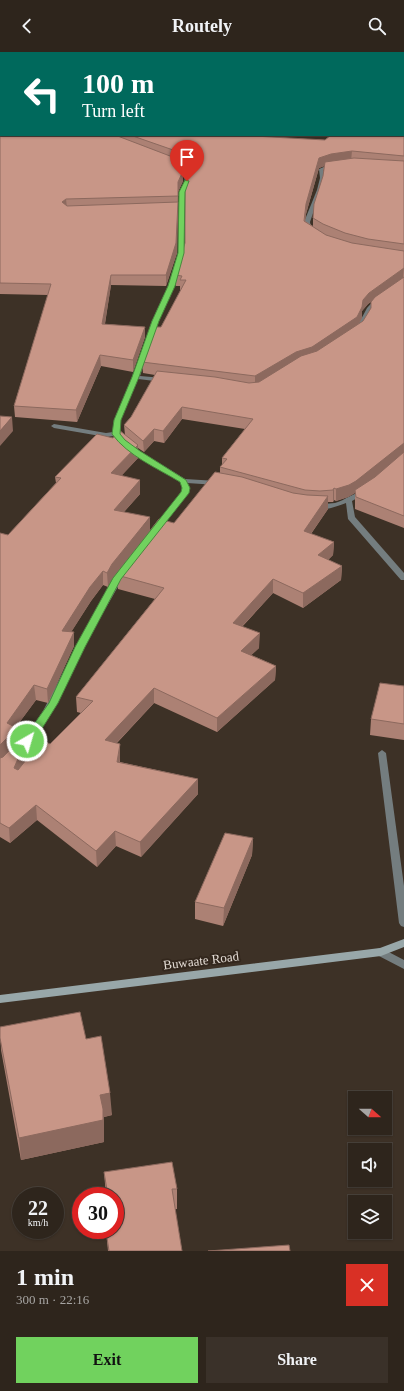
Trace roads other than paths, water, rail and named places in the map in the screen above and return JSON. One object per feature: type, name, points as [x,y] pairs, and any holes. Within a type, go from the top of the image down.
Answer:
[{"type":"street","points":[[166,160],[184,170],[187,181],[182,192],[181,253],[171,286],[155,321],[136,377],[118,420],[116,434],[122,442],[137,453],[183,481],[223,483]]},
{"type":"street","points":[[315,236],[308,230],[307,222],[320,190],[322,178],[321,169],[336,165]]},
{"type":"street","points":[[359,330],[366,318],[366,312],[385,294]]},
{"type":"street","points":[[136,377],[173,380]]},
{"type":"street","points":[[54,426],[106,435],[116,434]]},
{"type":"street","points":[[151,536],[185,493],[186,488],[183,481]]},
{"type":"street","points":[[312,506],[326,506],[349,501],[372,486]]},
{"type":"street","points":[[349,501],[351,517],[404,578]]},
{"type":"street","points":[[17,753],[34,733],[54,703],[80,647],[118,578],[127,566]]},
{"type":"street","points":[[382,753],[404,923]]},
{"type":"street","name":"Buwaate Road","points":[[0,998],[380,952],[404,943]]},
{"type":"street","points":[[380,952],[404,965]]}]
